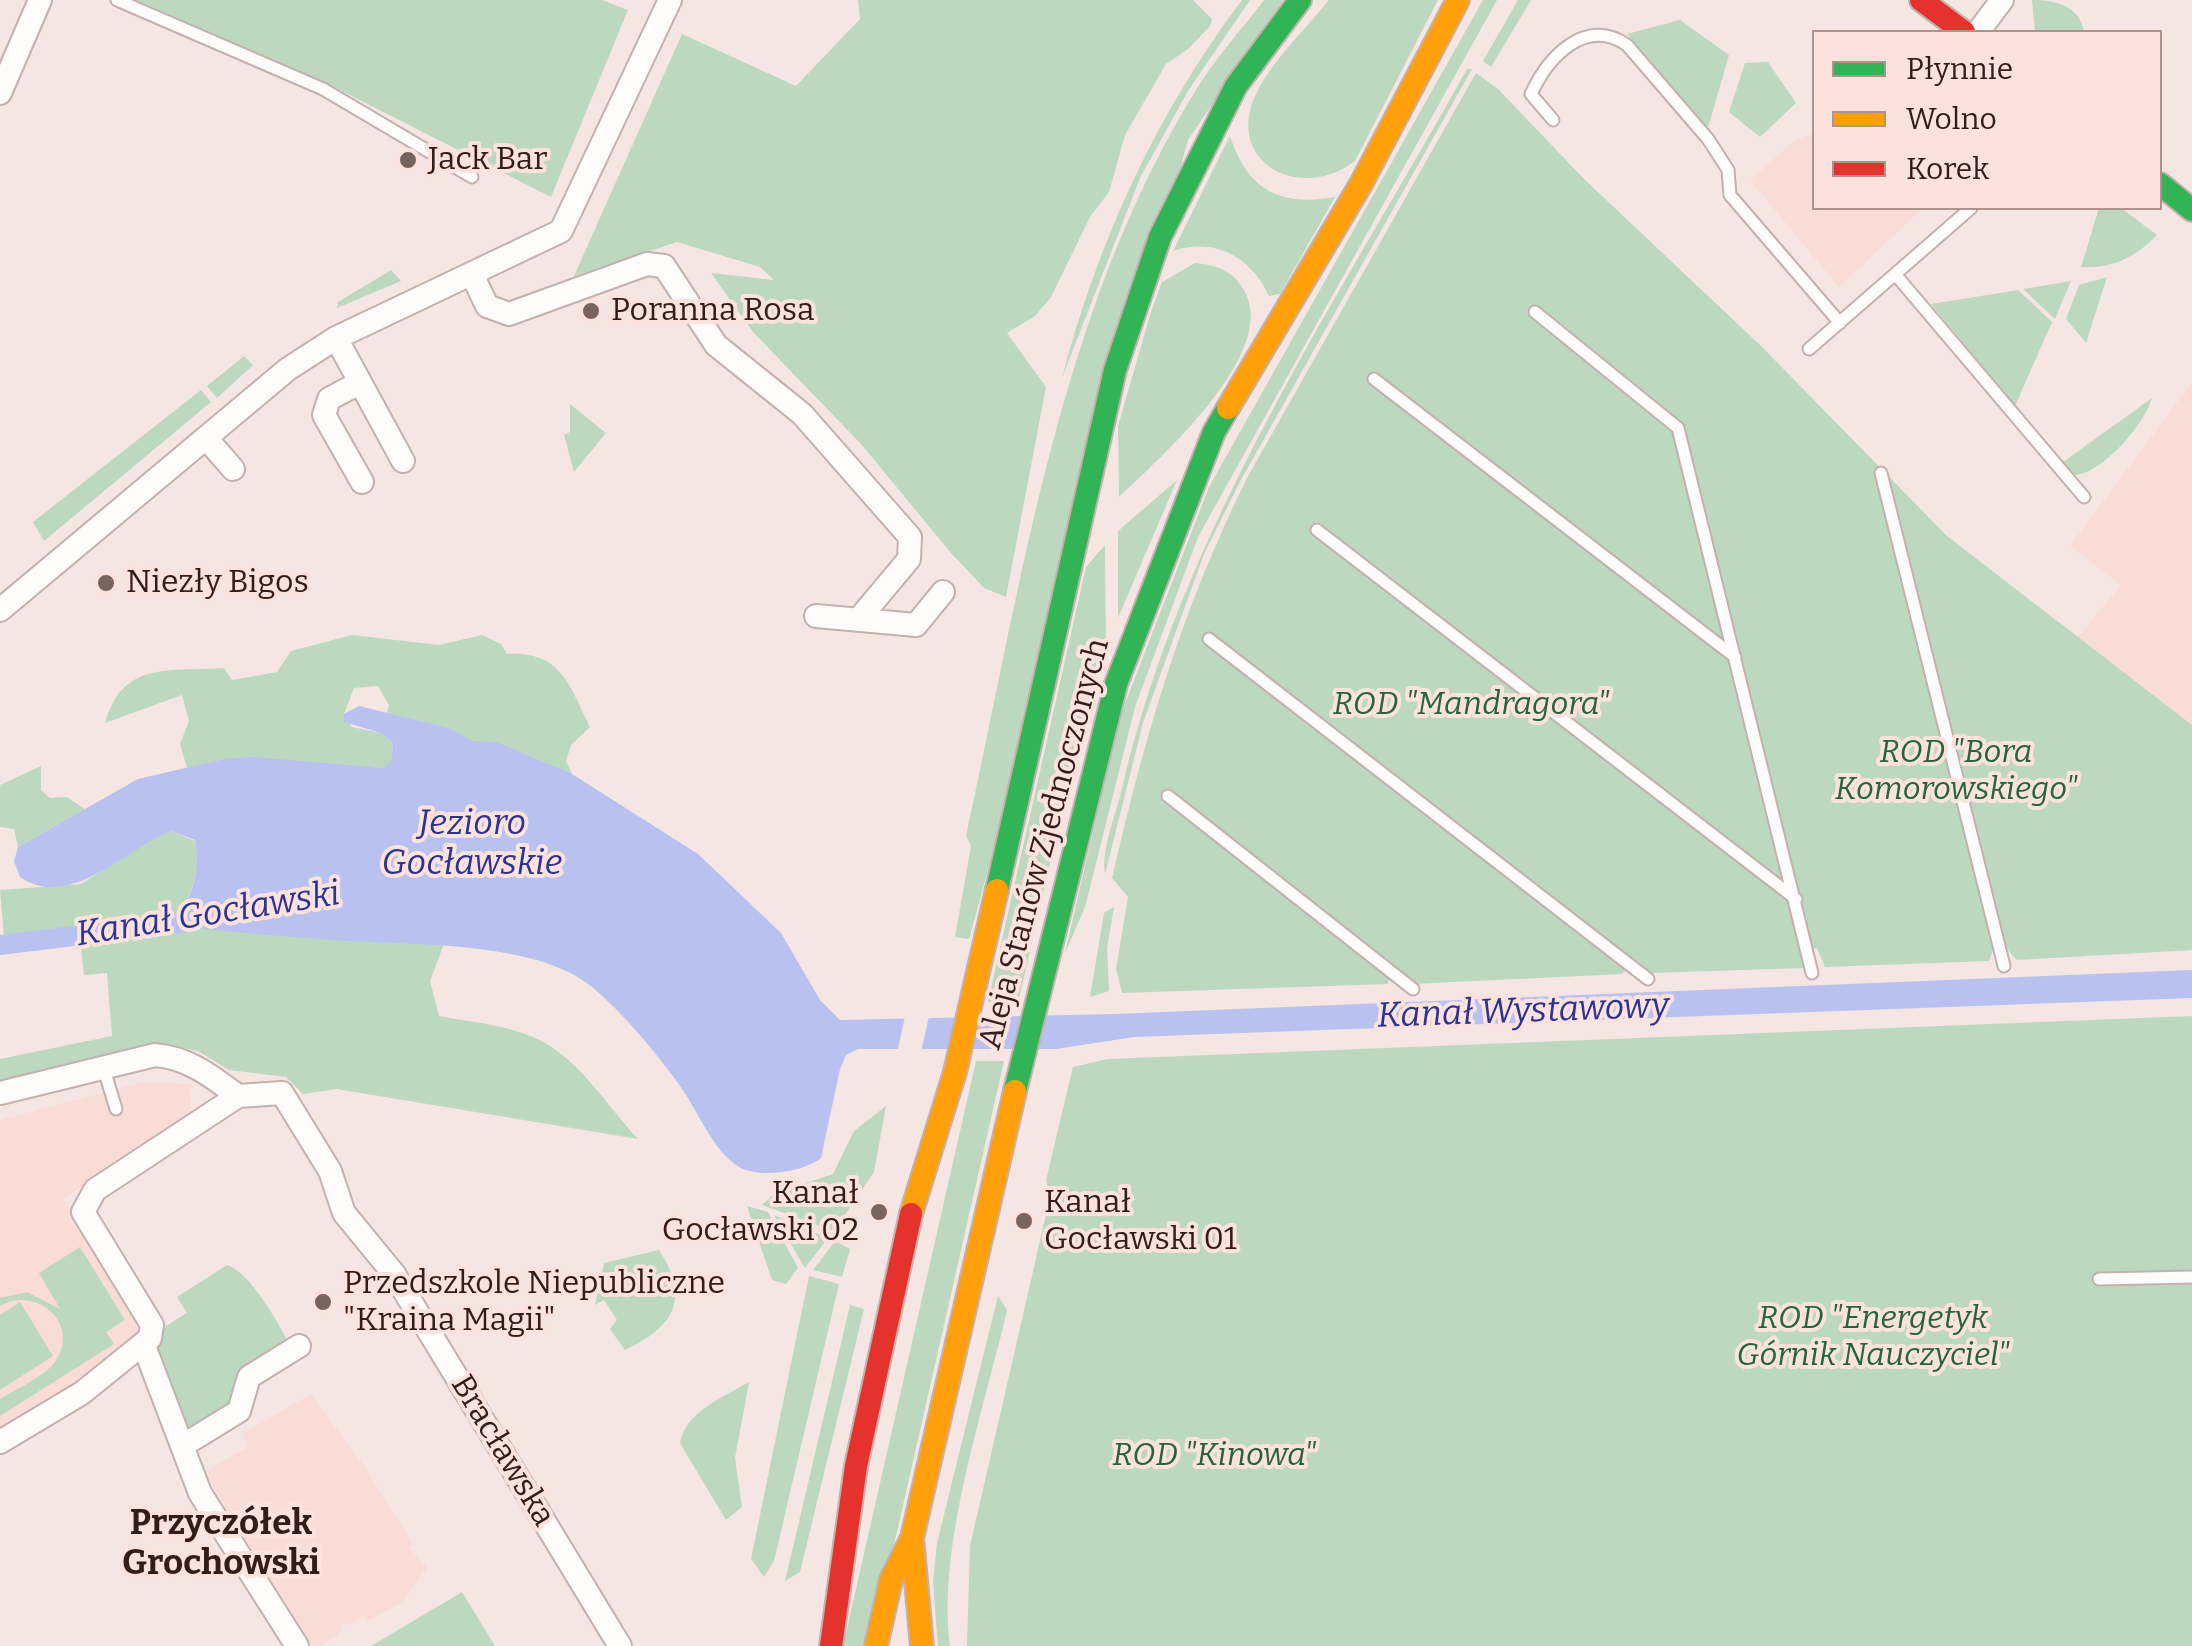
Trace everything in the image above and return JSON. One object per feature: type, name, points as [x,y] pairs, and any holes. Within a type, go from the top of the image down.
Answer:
[{"type":"main road","name":"Aleja Stanów Zjednoczonych","points":[[830,1646],[856,1466],[910,1222],[955,1072],[1106,404],[1137,299],[1172,208],[1212,128],[1253,61],[1300,0]]},
{"type":"main road","name":"Aleja Stanów Zjednoczonych","points":[[876,1646],[891,1580],[912,1538],[1038,989],[1109,706],[1200,464],[1223,416],[1362,184],[1458,0]]},
{"type":"main road","points":[[1921,0],[1961,30]]},
{"type":"main road","points":[[2162,186],[2192,210]]},
{"type":"main road","points":[[810,1630],[856,1466]]},
{"type":"main road","points":[[912,1538],[922,1646]]},
{"type":"street","points":[[0,93],[40,0]]},
{"type":"street","points":[[1,606],[288,369],[336,338],[561,231],[670,0]]},
{"type":"street","points":[[1980,30],[2002,0]]},
{"type":"street","points":[[472,274],[486,306],[509,314],[647,264],[664,266],[716,344],[802,414],[848,477],[910,537],[908,559],[858,620]]},
{"type":"street","points":[[336,338],[403,461]]},
{"type":"street","points":[[359,383],[329,399],[324,415],[362,482]]},
{"type":"street","points":[[206,438],[233,470]]},
{"type":"street","points":[[816,616],[916,625],[943,592]]},
{"type":"street","points":[[0,1094],[155,1054],[178,1057],[238,1096],[95,1190],[83,1212],[152,1325],[144,1346],[82,1393],[0,1442]]},
{"type":"street","name":"Bracławska","points":[[238,1096],[274,1092],[288,1097],[330,1172],[344,1213],[394,1274],[620,1646]]},
{"type":"street","points":[[144,1346],[200,1493],[297,1646]]},
{"type":"street","points":[[182,1446],[239,1411],[249,1378],[298,1346]]},
{"type":"lane","points":[[117,0],[323,88],[472,177]]},
{"type":"lane","points":[[1552,120],[1532,94],[1560,50],[1596,34],[1613,35],[1627,45],[1708,138],[1728,170],[1730,196],[1840,322]]},
{"type":"lane","points":[[1809,349],[1970,210]]},
{"type":"lane","points":[[1895,274],[2084,496]]},
{"type":"lane","points":[[1535,312],[1678,428],[1812,973]]},
{"type":"lane","points":[[1374,379],[1735,657]]},
{"type":"lane","points":[[1881,473],[2004,966]]},
{"type":"lane","points":[[1317,530],[1796,900]]},
{"type":"lane","points":[[1209,639],[1648,980]]},
{"type":"lane","points":[[1168,796],[1413,989]]},
{"type":"lane","points":[[103,1066],[116,1109]]},
{"type":"lane","points":[[2100,1280],[2192,1276]]},
{"type":"shaded area","points":[[1812,133],[1812,210],[1921,210],[1839,287],[1750,180],[1799,137],[1802,141]]},
{"type":"shaded area","points":[[2192,382],[2192,725],[2077,638],[2121,585],[2070,546]]},
{"type":"shaded area","points":[[143,1082],[192,1084],[190,1121],[63,1199],[136,1318],[137,1335],[75,1386],[0,1431],[0,1120]]},
{"type":"shaded area","points":[[311,1394],[365,1467],[413,1544],[409,1547],[427,1568],[402,1603],[367,1621],[364,1616],[348,1625],[342,1623],[339,1635],[320,1646],[312,1646],[204,1472],[249,1446],[242,1434]]},
{"type":"green space","points":[[136,0],[602,0],[628,10],[551,197],[328,84]]},
{"type":"green space","points":[[858,0],[1193,0],[1212,19],[1188,49],[1166,64],[1125,135],[1109,192],[1090,217],[1051,297],[1035,316],[1007,333],[1046,387],[1006,597],[984,588],[951,553],[861,444],[753,332],[711,273],[774,280],[760,267],[677,242],[574,276],[682,34],[796,86],[860,19]]},
{"type":"green space","points":[[1242,0],[1250,0],[1188,91],[1140,178],[1062,378],[1093,277],[1133,180],[1183,88]]},
{"type":"green space","points":[[1264,0],[1283,0],[1188,140],[969,939],[955,937],[971,846],[966,836],[1006,643],[1051,449],[1079,354],[1111,261],[1151,171],[1199,85]]},
{"type":"green space","points":[[1329,0],[1438,0],[1355,161],[1335,173],[1294,177],[1261,159],[1248,124],[1253,101],[1267,74]]},
{"type":"green space","points":[[1483,0],[1497,0],[1198,537],[1135,707],[1085,907],[1065,953],[1119,719],[1209,487]]},
{"type":"green space","points":[[1518,0],[1531,0],[1491,67],[1483,61]]},
{"type":"green space","points":[[2032,0],[2066,6],[2078,16],[2084,30],[2035,30]]},
{"type":"green space","points":[[1680,20],[1729,55],[1708,128],[1627,34]]},
{"type":"green space","points":[[1768,62],[1796,103],[1760,137],[1729,112],[1745,63]]},
{"type":"green space","points":[[1467,69],[1472,69],[1242,478],[1204,554],[1143,723],[1105,874],[1109,834],[1148,696],[1182,601],[1223,509],[1316,331]]},
{"type":"green space","name":"ROD \"Mandragora\"","points":[[1476,73],[1499,90],[1583,178],[1761,346],[1947,536],[2192,725],[2192,950],[2017,960],[2003,945],[1994,947],[1989,961],[1825,967],[1817,948],[1803,951],[1804,968],[1651,973],[1635,960],[1622,974],[1412,984],[1400,972],[1389,978],[1388,984],[1122,993],[1116,969],[1128,897],[1112,878],[1152,723],[1202,577],[1247,478]]},
{"type":"green space","points":[[1230,136],[1246,170],[1268,190],[1298,199],[1335,197],[1280,294],[1269,296],[1252,271],[1230,254],[1203,247],[1173,251]]},
{"type":"green space","points":[[2098,210],[2124,210],[2157,235],[2122,260],[2081,267]]},
{"type":"green space","points":[[1195,263],[1224,270],[1241,285],[1251,317],[1245,345],[1230,374],[1185,432],[1119,497],[1118,426],[1151,312],[1162,282]]},
{"type":"green space","points":[[391,270],[401,281],[337,308],[338,302]]},
{"type":"green space","points":[[2107,277],[2086,343],[2066,319],[2079,285]]},
{"type":"green space","points":[[2071,281],[2055,319],[2023,289]]},
{"type":"green space","points":[[2018,290],[2052,322],[2015,406],[1931,304]]},
{"type":"green space","points":[[244,356],[253,365],[217,398],[207,386]]},
{"type":"green space","points":[[201,390],[211,402],[44,541],[33,522]]},
{"type":"green space","points":[[2152,398],[2132,433],[2110,457],[2074,475],[2063,462]]},
{"type":"green space","points":[[570,404],[606,433],[574,472],[564,435],[570,432]]},
{"type":"green space","points":[[1177,480],[1118,618],[1118,531]]},
{"type":"green space","points":[[1105,545],[1106,650],[1073,764],[1018,1003],[988,1002],[1086,567]]},
{"type":"green space","points":[[352,635],[439,645],[482,635],[501,644],[507,654],[540,658],[551,664],[569,684],[590,727],[571,745],[566,761],[572,774],[460,738],[448,728],[387,713],[389,705],[378,686],[354,688],[344,714],[352,727],[381,733],[393,743],[391,763],[383,768],[224,759],[187,768],[180,744],[189,721],[182,695],[105,723],[123,688],[151,673],[224,668],[232,680],[277,672],[291,651]]},
{"type":"green space","points":[[41,766],[41,790],[50,798],[67,797],[85,809],[18,847],[14,829],[0,827],[0,785]]},
{"type":"green space","points":[[171,831],[195,841],[197,862],[191,892],[173,917],[4,937],[0,890],[81,884],[150,839]]},
{"type":"green space","points":[[1114,907],[1107,948],[1109,991],[1090,997],[1104,913]]},
{"type":"green space","points":[[189,927],[444,944],[430,981],[439,1016],[507,1028],[545,1043],[583,1075],[638,1139],[337,1089],[303,1094],[286,1077],[229,1070],[198,1051],[160,1043],[0,1085],[0,1059],[112,1036],[107,973],[84,975],[80,941]]},
{"type":"green space","name":"ROD \"Energetyk Górnik Nauczyciel\"","points":[[2192,1016],[2192,1646],[967,1646],[970,1546],[1050,1197],[1046,1180],[1073,1067],[1108,1059]]},
{"type":"green space","points":[[976,1061],[1004,1061],[871,1646],[843,1646]]},
{"type":"green space","points":[[886,1106],[874,1172],[834,1231],[762,1205],[775,1193],[833,1174],[854,1131]]},
{"type":"green space","points":[[747,1206],[768,1212],[798,1268],[786,1284],[772,1280]]},
{"type":"green space","points":[[774,1215],[828,1238],[805,1268]]},
{"type":"green space","points":[[835,1241],[850,1249],[842,1277],[813,1270]]},
{"type":"green space","points":[[80,1247],[125,1320],[106,1332],[114,1344],[0,1416],[0,1399],[54,1363],[62,1349],[63,1335],[52,1312],[41,1305],[28,1300],[0,1306],[0,1298],[27,1292],[60,1309],[39,1273]]},
{"type":"green space","points":[[659,1250],[674,1283],[672,1310],[655,1332],[625,1350],[610,1329],[617,1320],[604,1300],[595,1305],[604,1263]]},
{"type":"green space","points":[[227,1265],[254,1287],[289,1344],[234,1401],[184,1431],[155,1340],[166,1326],[187,1313],[177,1297]]},
{"type":"green space","points":[[809,1276],[839,1284],[774,1561],[764,1577],[751,1559]]},
{"type":"green space","points":[[998,1296],[1007,1310],[965,1478],[950,1565],[950,1646],[938,1646],[933,1581],[937,1543]]},
{"type":"green space","points":[[20,1302],[53,1356],[0,1390],[0,1315]]},
{"type":"green space","points":[[850,1305],[864,1309],[800,1572],[785,1581]]},
{"type":"green space","points":[[749,1382],[735,1458],[742,1507],[726,1520],[680,1443],[698,1414]]},
{"type":"green space","points":[[462,1592],[495,1646],[371,1646]]},
{"type":"water","name":"Jezioro Gocławskie","points":[[359,706],[449,728],[471,741],[496,742],[572,774],[698,854],[781,933],[820,1000],[840,1020],[1115,1014],[2192,970],[2192,998],[1134,1037],[1056,1049],[858,1049],[846,1055],[840,1069],[821,1158],[793,1170],[760,1173],[741,1168],[722,1152],[678,1083],[638,1032],[592,987],[568,972],[538,961],[468,948],[189,927],[165,931],[163,921],[182,908],[188,898],[196,864],[195,840],[171,831],[78,882],[39,886],[20,877],[14,861],[18,847],[138,779],[224,759],[254,757],[383,768],[391,762],[393,743],[381,733],[344,722],[344,714]]},
{"type":"pier","points":[[906,1012],[930,1012],[921,1052],[897,1053]]},
{"type":"waterway","name":"Kanał Gocławski","points":[[0,945],[187,922]]},
{"type":"traffic: fast","points":[[997,890],[1115,370],[1160,237],[1236,86],[1300,0]]},
{"type":"traffic: fast","points":[[2162,186],[2192,210]]},
{"type":"traffic: fast","points":[[1015,1091],[1116,684],[1214,432],[1228,408]]},
{"type":"traffic: slow","points":[[1228,408],[1361,184],[1458,0]]},
{"type":"traffic: slow","points":[[911,1214],[955,1072],[997,890]]},
{"type":"traffic: slow","points":[[922,1646],[912,1538],[1015,1091]]},
{"type":"traffic: slow","points":[[876,1646],[891,1580],[912,1538]]},
{"type":"traffic: jam","points":[[1921,0],[1961,30]]},
{"type":"traffic: jam","points":[[831,1646],[856,1466],[911,1214]]},
{"type":"place","name":"Jack Bar","points":[[408,160]]},
{"type":"place","name":"Poranna Rosa","points":[[591,311]]},
{"type":"place","name":"Niezły Bigos","points":[[106,583]]},
{"type":"place","name":"Kanał Gocławski 02","points":[[879,1212]]},
{"type":"place","name":"Kanał Gocławski 01","points":[[1024,1221]]},
{"type":"place","name":"Przedszkole Niepubliczne \"Kraina Magii\"","points":[[323,1302]]},
{"type":"district","name":"Przyczółek Grochowski","points":[[221,1544]]},
{"type":"park label","name":"ROD \"Bora Komorowskiego\"","points":[[1956,772]]},
{"type":"park label","name":"ROD \"Kinowa\"","points":[[1214,1456]]},
{"type":"water label","name":"Kanał Wystawowy","points":[[1523,1012]]}]
